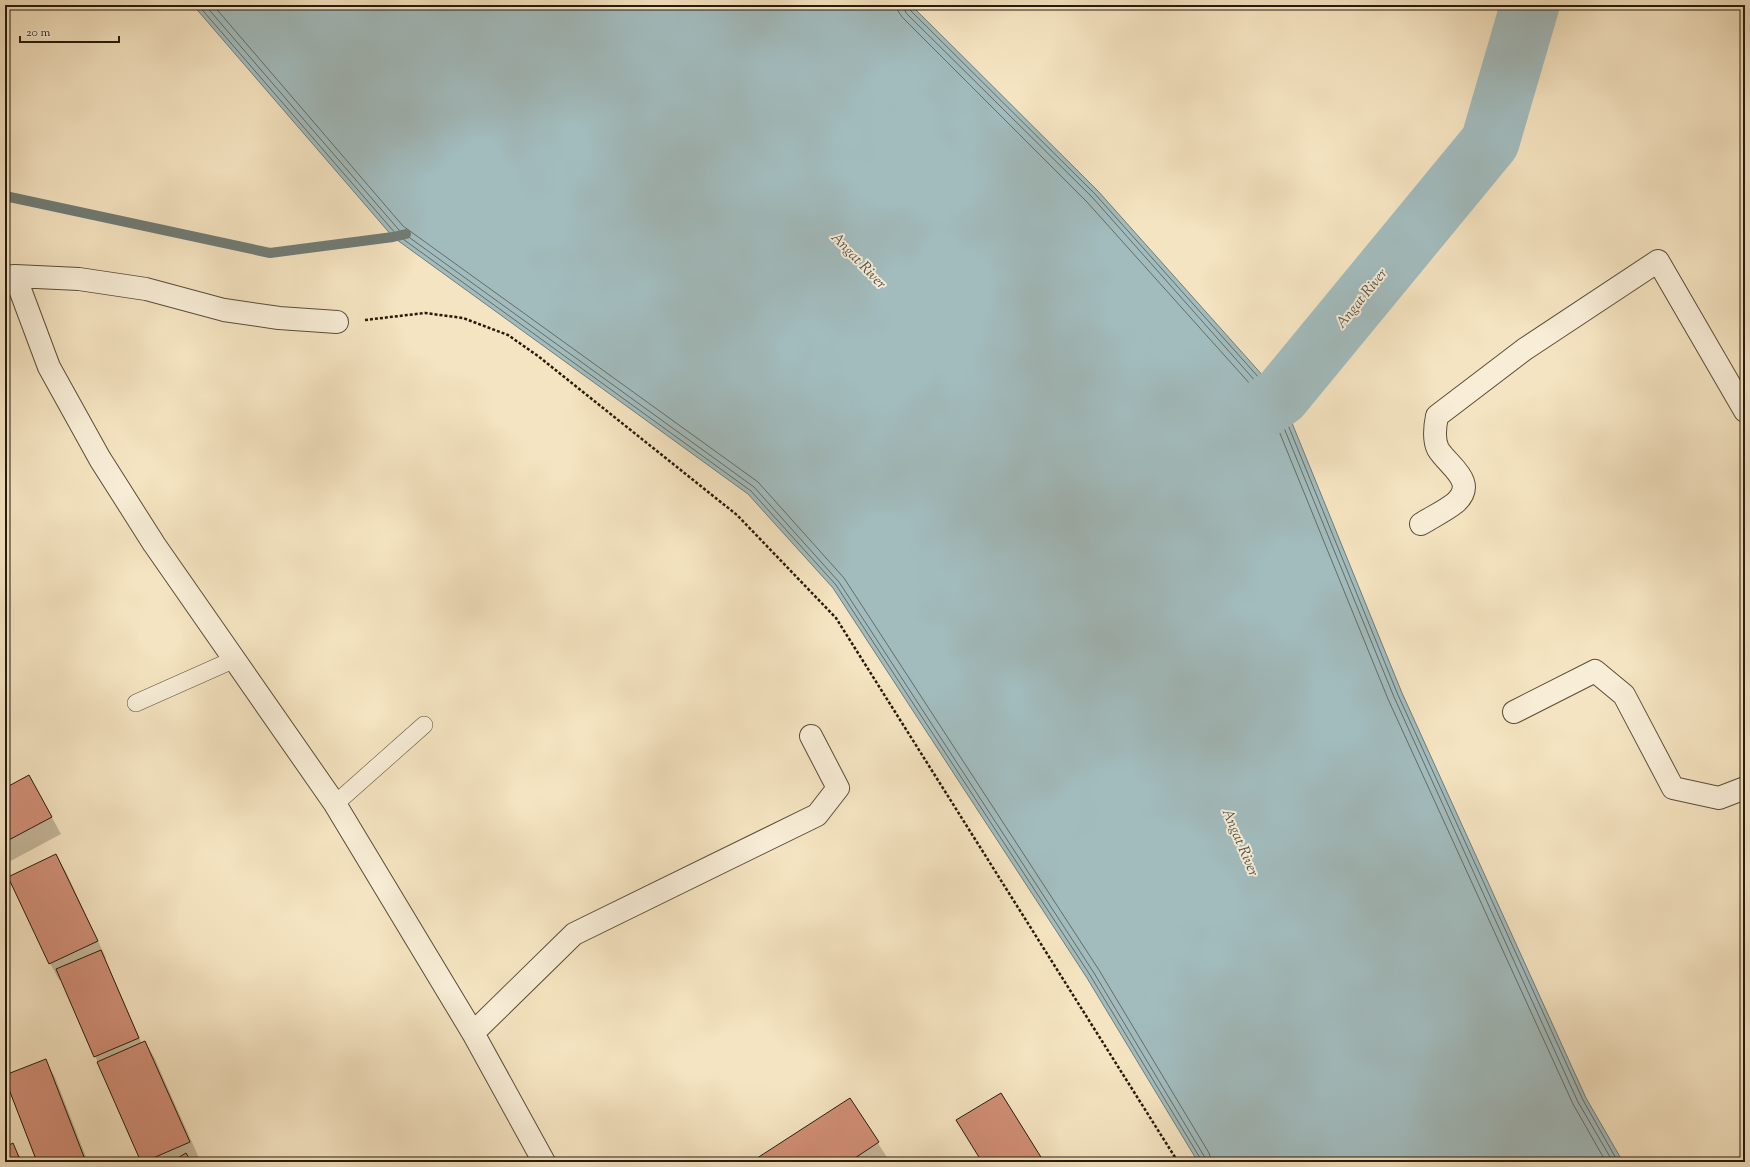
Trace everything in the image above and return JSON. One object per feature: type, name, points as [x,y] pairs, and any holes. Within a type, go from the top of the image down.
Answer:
[{"type":"street","points":[[1421,524],[1456,502],[1464,490],[1463,480],[1438,448],[1434,430],[1438,416],[1525,349],[1658,261],[1745,411]]},
{"type":"street","points":[[337,322],[279,318],[224,310],[146,289],[80,279],[10,276],[49,367],[100,459],[154,544],[335,804],[473,1033],[544,1162]]},
{"type":"street","points":[[1514,712],[1595,671],[1624,695],[1673,788],[1719,798],[1745,788]]},
{"type":"street","points":[[473,1033],[574,934],[817,815],[838,788],[811,736]]},
{"type":"lane","points":[[136,703],[235,659]]},
{"type":"lane","points":[[335,804],[424,725]]},
{"type":"path","points":[[337,322],[425,313],[463,318],[508,335],[538,356],[737,515],[836,618],[1178,1162]]},
{"type":"water","points":[[193,5],[911,5],[1098,191],[1281,396],[1402,693],[1586,1098],[1623,1162],[1198,1162],[1087,978],[833,588],[748,494],[393,237]]},
{"type":"building","points":[[29,775],[52,817],[5,842],[5,788]]},
{"type":"building","points":[[56,854],[98,941],[49,964],[8,877]]},
{"type":"building","points":[[101,950],[139,1038],[94,1057],[56,969]]},
{"type":"building","points":[[145,1041],[190,1142],[141,1162],[97,1062]]},
{"type":"building","points":[[46,1059],[86,1162],[37,1162],[5,1079],[5,1075]]},
{"type":"building","points":[[1001,1093],[1044,1162],[982,1162],[956,1120]]},
{"type":"building","points":[[850,1098],[879,1142],[849,1162],[751,1162]]},
{"type":"building","points":[[13,1143],[21,1162],[5,1162],[5,1147]]},
{"type":"building","points":[[186,1153],[191,1162],[171,1162]]},
{"type":"waterway","name":"Angat River","points":[[1214,443],[1281,396],[1490,142],[1530,5]]},
{"type":"waterway","points":[[5,196],[270,253],[406,234]]}]
